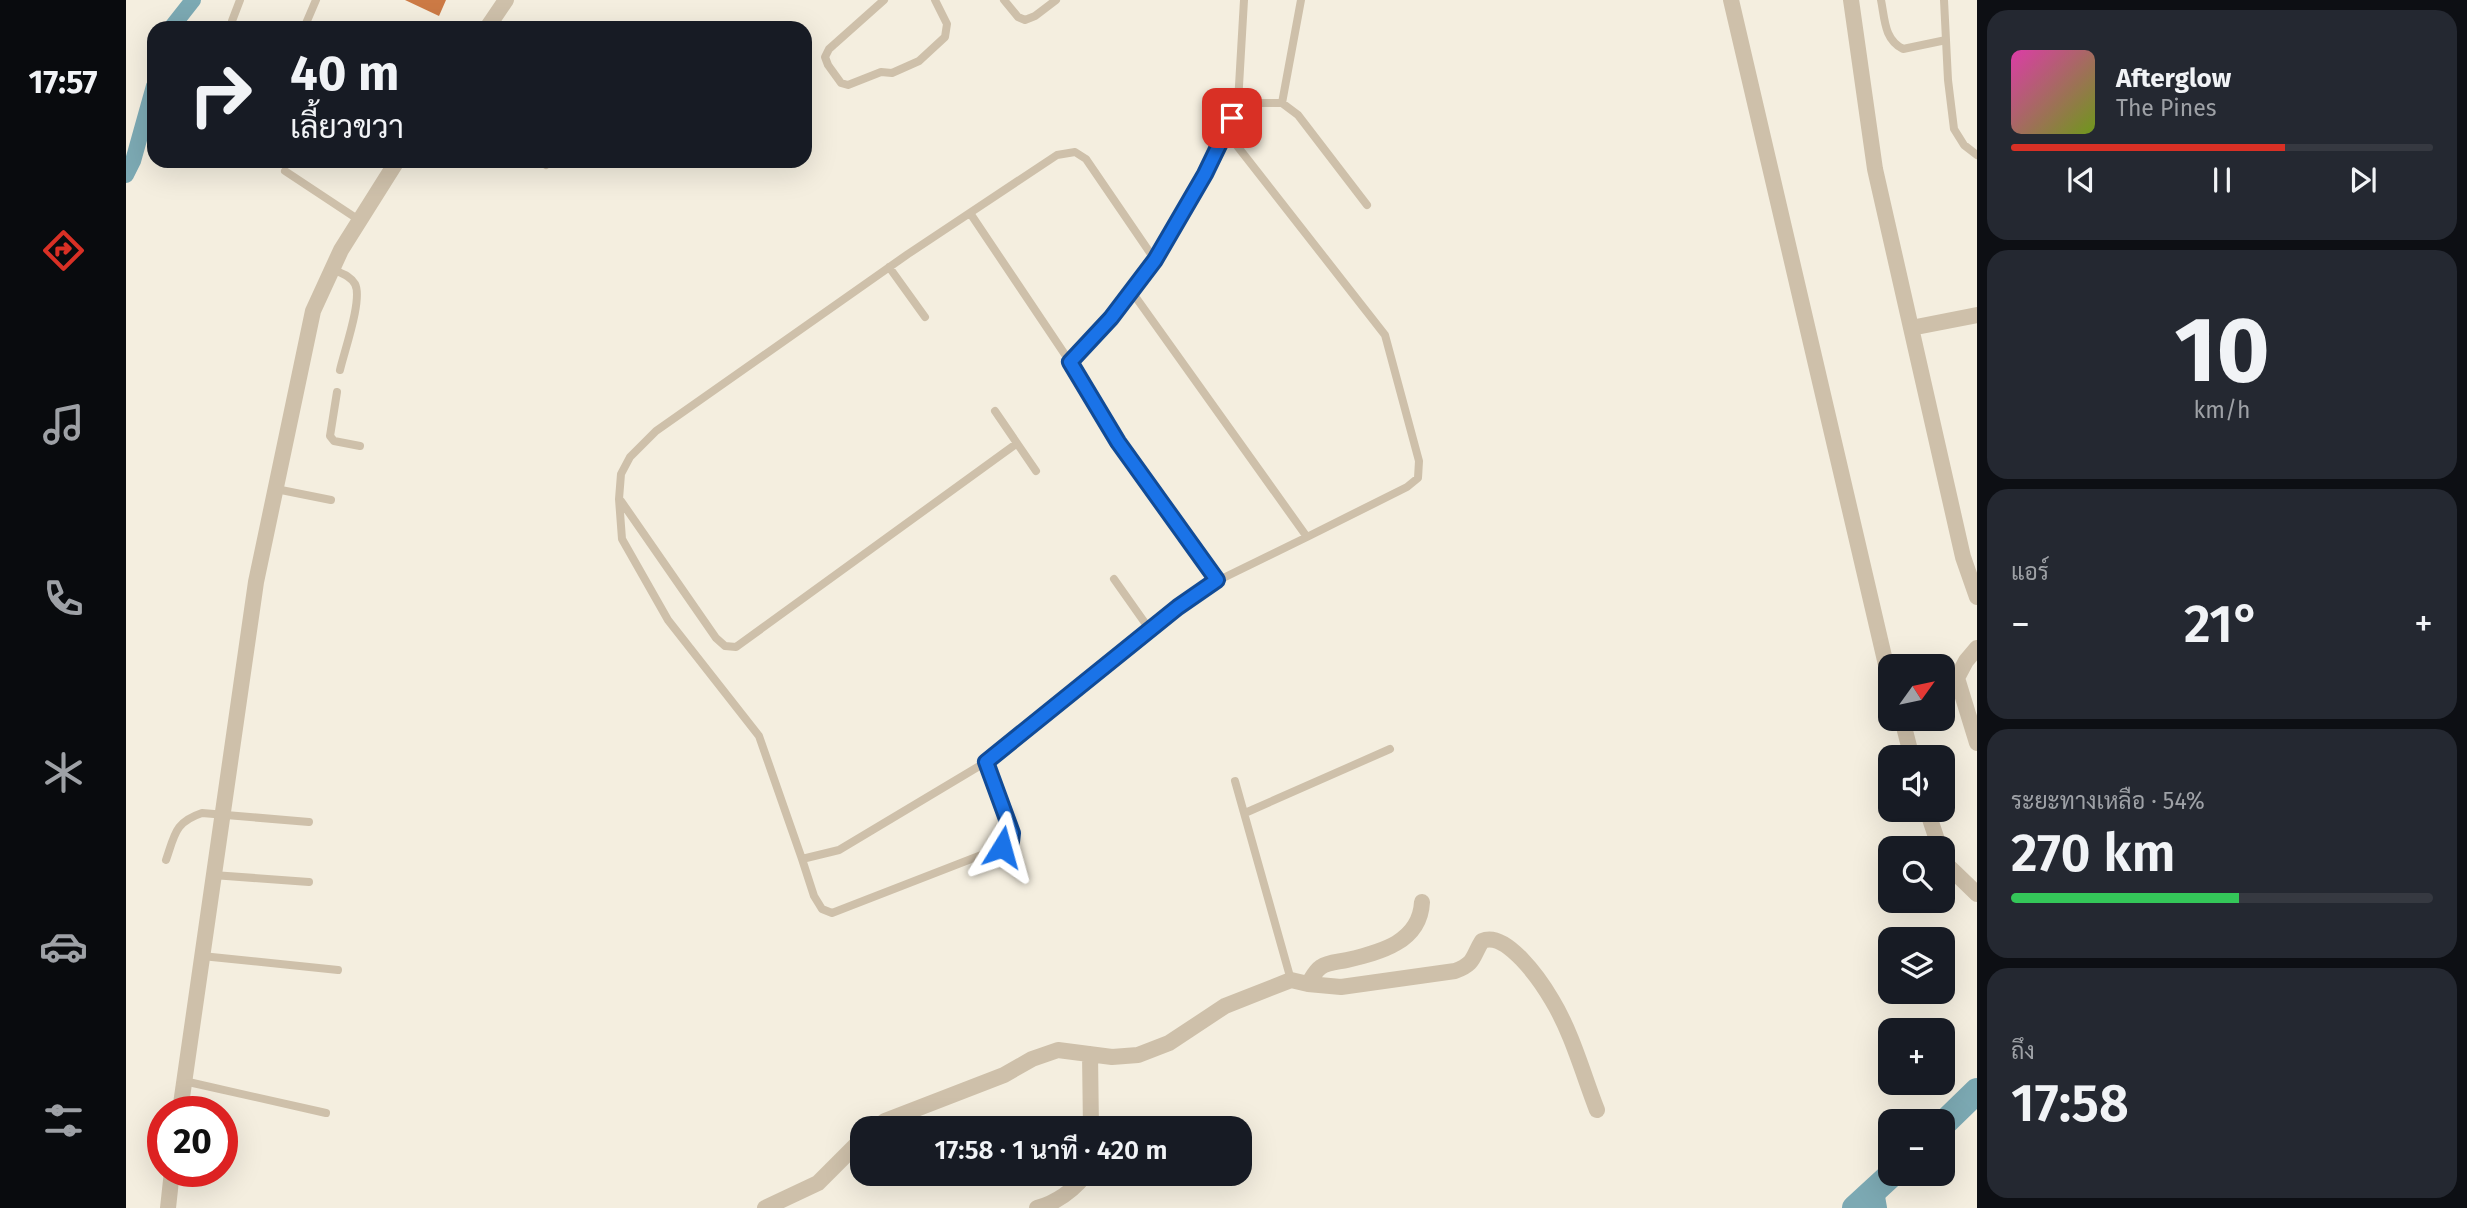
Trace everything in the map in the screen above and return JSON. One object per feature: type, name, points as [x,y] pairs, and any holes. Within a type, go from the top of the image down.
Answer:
[{"type":"street","points":[[492,21],[506,0]]},
{"type":"street","points":[[1731,0],[1883,654]]},
{"type":"street","points":[[1851,0],[1875,169],[1963,557],[1977,597]]},
{"type":"street","points":[[182,1096],[256,582],[313,311],[359,220],[392,168]]},
{"type":"street","points":[[1911,328],[1977,315]]},
{"type":"street","points":[[1977,648],[1966,661],[1958,678],[1977,743]]},
{"type":"street","points":[[1955,873],[1977,894]]},
{"type":"street","points":[[1308,984],[1314,973],[1323,965],[1350,960],[1407,938],[1422,915],[1422,902]]},
{"type":"street","points":[[899,1116],[1004,1075],[1032,1059],[1058,1050],[1112,1057],[1138,1055],[1169,1043],[1225,1006],[1291,980],[1340,986],[1455,971],[1466,967],[1473,960],[1482,941],[1488,938],[1497,939],[1509,947],[1534,974],[1552,1000],[1597,1110]]},
{"type":"street","points":[[1090,1054],[1091,1116]]},
{"type":"street","points":[[765,1208],[818,1183],[850,1151]]},
{"type":"street","points":[[1037,1208],[1054,1203],[1077,1186]]},
{"type":"street","points":[[168,1208],[170,1187]]},
{"type":"lane","points":[[232,21],[240,0]]},
{"type":"lane","points":[[307,21],[316,0]]},
{"type":"lane","points":[[884,0],[829,49],[825,57],[841,83],[848,85],[881,72],[892,73],[919,61],[945,37],[947,24],[935,0]]},
{"type":"lane","points":[[1004,0],[1018,17],[1025,20],[1056,0]]},
{"type":"lane","points":[[1070,362],[1111,318],[1155,260],[1227,133],[1238,103],[1244,0]]},
{"type":"lane","points":[[1282,103],[1301,0]]},
{"type":"lane","points":[[1881,0],[1888,36],[1893,44],[1903,50],[1946,40]]},
{"type":"lane","points":[[1944,0],[1954,129],[1964,145],[1977,155]]},
{"type":"lane","points":[[1238,103],[1282,103],[1310,130],[1367,205]]},
{"type":"lane","points":[[802,859],[839,850],[986,762],[1150,630],[1217,580],[1408,487],[1418,478],[1419,461],[1385,335],[1227,133]]},
{"type":"lane","points":[[986,762],[1012,833],[1011,842],[832,913],[822,909],[814,896],[759,736],[668,620],[622,539],[619,499],[621,474],[630,457],[656,431],[889,267],[1057,155],[1075,152],[1086,159],[1155,260]]},
{"type":"lane","points":[[285,171],[359,220]]},
{"type":"lane","points":[[970,213],[1070,362],[1118,442],[1217,580]]},
{"type":"lane","points":[[889,267],[925,317]]},
{"type":"lane","points":[[332,269],[347,276],[356,287],[357,299],[340,370]]},
{"type":"lane","points":[[1132,292],[1307,537]]},
{"type":"lane","points":[[337,392],[330,436],[334,440],[360,446]]},
{"type":"lane","points":[[995,411],[1036,471]]},
{"type":"lane","points":[[619,499],[716,638],[725,646],[736,647],[1016,444]]},
{"type":"lane","points":[[276,489],[331,500]]},
{"type":"lane","points":[[1114,579],[1150,630]]},
{"type":"lane","points":[[1245,813],[1390,750]]},
{"type":"lane","points":[[1235,781],[1291,980]]},
{"type":"lane","points":[[166,860],[178,826],[188,817],[202,813],[309,822]]},
{"type":"lane","points":[[213,875],[309,882]]},
{"type":"lane","points":[[202,956],[338,970]]},
{"type":"lane","points":[[184,1082],[326,1113]]},
{"type":"building","points":[[405,0],[446,0],[439,16]]},
{"type":"waterway","points":[[176,21],[193,0]]},
{"type":"waterway","points":[[126,175],[133,161],[147,111]]},
{"type":"waterway","points":[[1955,1112],[1977,1091]]},
{"type":"waterway","points":[[1855,1208],[1879,1186]]},
{"type":"waterway","points":[[1876,1191],[1879,1208]]},
{"type":"route","points":[[1002,847],[1011,842],[1012,833],[986,762],[1178,607],[1217,580],[1118,442],[1070,362],[1111,318],[1155,260],[1205,174],[1232,118]]}]
